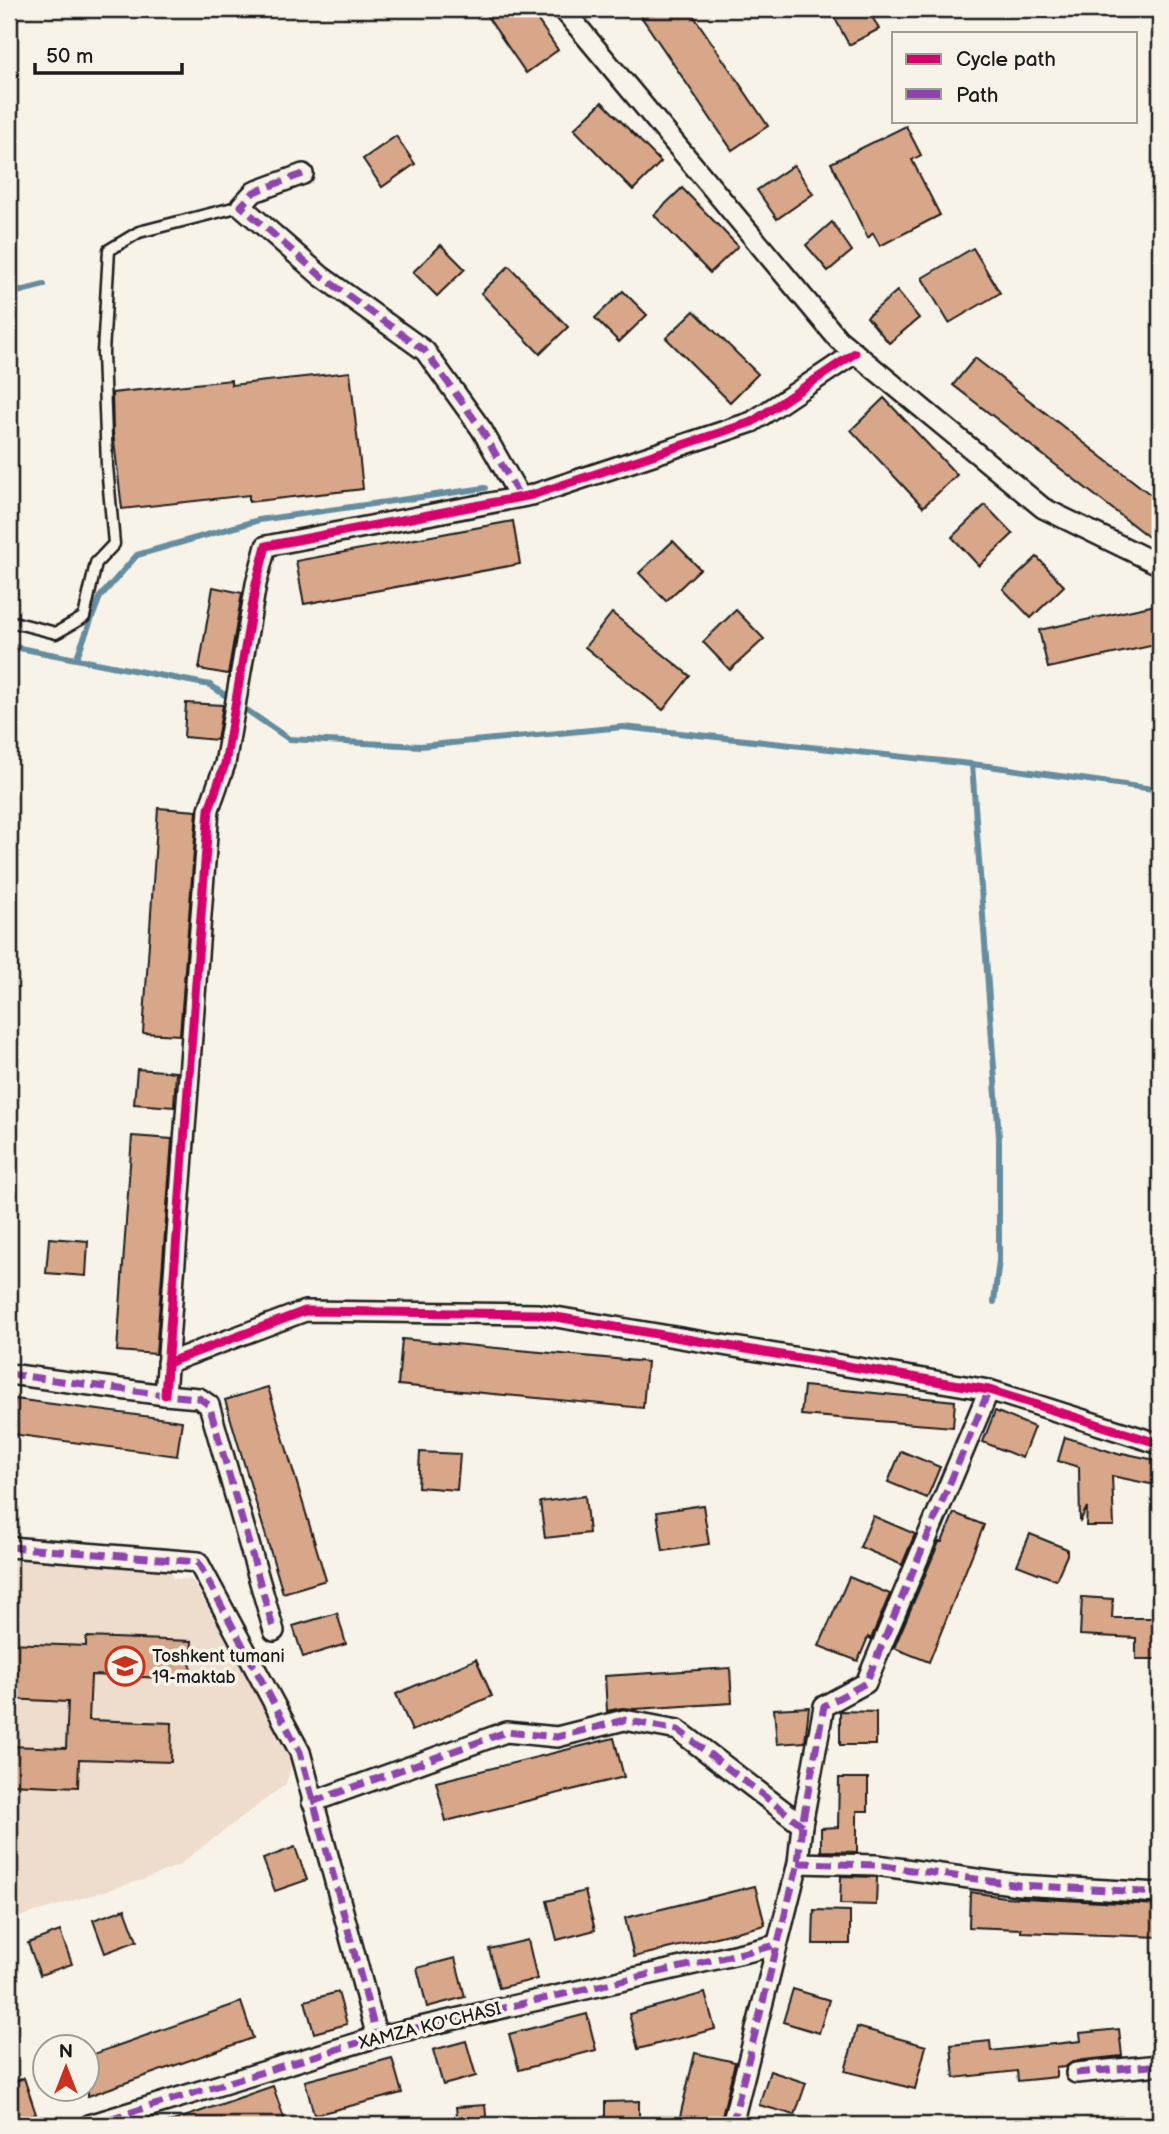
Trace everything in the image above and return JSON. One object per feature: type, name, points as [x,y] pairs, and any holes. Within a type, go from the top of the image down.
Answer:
[{"type":"street","points":[[563,9],[838,338],[1043,508],[1160,565]]},
{"type":"street","points":[[303,174],[254,192],[241,206],[321,276],[425,351],[482,430],[520,497]]},
{"type":"street","points":[[165,1395],[209,809],[225,764],[256,584],[266,546],[520,497],[752,422],[855,353]]},
{"type":"street","points":[[167,1363],[304,1311],[538,1314],[989,1390],[1160,1444]]},
{"type":"street","points":[[9,1374],[199,1398],[209,1405],[274,1631]]},
{"type":"street","points":[[732,2125],[798,1863],[802,1825],[824,1706],[866,1683],[989,1390]]},
{"type":"street","points":[[9,1547],[198,1562],[300,1752],[377,2037]]},
{"type":"street","points":[[312,1802],[506,1732],[557,1737],[624,1720],[678,1730],[802,1825]]},
{"type":"street","points":[[798,1863],[876,1865],[1019,1885],[1160,1893]]},
{"type":"street","name":"XAMZA KO'CHASI","points":[[89,2125],[377,2037],[777,1945]]},
{"type":"street","points":[[1076,2073],[1160,2065]]},
{"type":"lane","points":[[9,621],[56,634],[84,617],[96,563],[114,544],[107,466],[103,353],[109,250],[139,232],[241,206]]},
{"type":"shaded area","name":"Toshkent tumani 19-maktab","points":[[9,1536],[174,1554],[172,1578],[192,1580],[290,1752],[291,1766],[286,1784],[177,1866],[145,1879],[9,1920]]},
{"type":"building","points":[[482,9],[530,9],[558,50],[526,73]]},
{"type":"building","points":[[636,9],[689,9],[768,126],[732,150]]},
{"type":"building","points":[[830,9],[868,9],[879,29],[849,45]]},
{"type":"building","points":[[602,102],[661,162],[633,190],[574,129]]},
{"type":"building","points":[[906,126],[921,155],[912,160],[940,215],[880,246],[873,233],[868,238],[831,163]]},
{"type":"building","points":[[396,136],[415,164],[382,187],[363,159]]},
{"type":"building","points":[[794,165],[813,194],[777,219],[757,190]]},
{"type":"building","points":[[682,188],[738,246],[710,273],[654,215]]},
{"type":"building","points":[[832,222],[852,251],[828,271],[806,245]]},
{"type":"building","points":[[441,245],[465,269],[437,296],[413,272]]},
{"type":"building","points":[[973,248],[1000,293],[949,323],[922,278]]},
{"type":"building","points":[[509,266],[568,327],[540,354],[481,293]]},
{"type":"building","points":[[623,291],[647,315],[619,342],[595,318]]},
{"type":"building","points":[[897,291],[919,318],[889,343],[867,317]]},
{"type":"building","points":[[694,311],[758,374],[730,402],[666,338]]},
{"type":"building","points":[[975,358],[1160,502],[1160,546],[953,385]]},
{"type":"building","points":[[350,372],[363,489],[249,502],[249,495],[122,509],[113,432],[112,393],[231,380],[231,385]]},
{"type":"building","points":[[884,398],[957,475],[923,507],[851,430]]},
{"type":"building","points":[[985,505],[1013,534],[979,566],[952,537]]},
{"type":"building","points":[[513,521],[520,564],[304,604],[296,561]]},
{"type":"building","points":[[673,541],[700,569],[666,601],[639,573]]},
{"type":"building","points":[[1037,557],[1064,586],[1031,618],[1003,589]]},
{"type":"building","points":[[213,587],[242,593],[228,674],[199,669]]},
{"type":"building","points":[[1160,604],[1160,644],[1048,668],[1039,630]]},
{"type":"building","points":[[736,610],[764,639],[730,670],[703,642]]},
{"type":"building","points":[[612,613],[690,676],[663,710],[585,647]]},
{"type":"building","points":[[186,703],[223,705],[217,740],[184,737]]},
{"type":"building","points":[[158,808],[197,811],[180,1035],[143,1033]]},
{"type":"building","points":[[137,1069],[176,1072],[174,1107],[134,1104]]},
{"type":"building","points":[[132,1136],[172,1139],[156,1354],[117,1351]]},
{"type":"building","points":[[49,1238],[88,1241],[86,1276],[46,1273]]},
{"type":"building","points":[[402,1339],[647,1362],[643,1408],[398,1385]]},
{"type":"building","points":[[804,1386],[955,1401],[953,1427],[801,1415]]},
{"type":"building","points":[[268,1387],[326,1580],[283,1593],[225,1400]]},
{"type":"building","points":[[15,1399],[182,1421],[177,1456],[11,1434]]},
{"type":"building","points":[[995,1411],[1034,1427],[1022,1458],[983,1442]]},
{"type":"building","points":[[1065,1437],[1121,1455],[1122,1453],[1160,1461],[1160,1486],[1112,1476],[1114,1526],[1086,1526],[1087,1507],[1080,1522],[1079,1467],[1058,1461]]},
{"type":"building","points":[[901,1451],[940,1467],[927,1498],[888,1482]]},
{"type":"building","points":[[420,1452],[460,1454],[457,1490],[418,1487]]},
{"type":"building","points":[[585,1496],[589,1533],[545,1538],[540,1502]]},
{"type":"building","points":[[703,1505],[709,1544],[663,1551],[657,1512]]},
{"type":"building","points":[[954,1513],[984,1525],[929,1662],[894,1648]]},
{"type":"building","points":[[873,1516],[915,1534],[902,1565],[860,1547]]},
{"type":"building","points":[[1030,1534],[1067,1549],[1056,1580],[1017,1565]]},
{"type":"building","points":[[849,1577],[890,1594],[871,1639],[868,1637],[858,1661],[819,1646]]},
{"type":"building","points":[[1082,1597],[1113,1599],[1112,1618],[1160,1618],[1160,1659],[1136,1659],[1136,1638],[1080,1635]]},
{"type":"building","points":[[337,1613],[346,1644],[303,1657],[293,1626]]},
{"type":"building","points":[[86,1637],[192,1641],[190,1679],[91,1675],[89,1720],[172,1723],[171,1762],[79,1759],[78,1787],[9,1784],[9,1746],[66,1748],[68,1702],[9,1699],[9,1643],[86,1646]]},
{"type":"building","points":[[476,1659],[492,1696],[412,1731],[396,1694]]},
{"type":"building","points":[[730,1668],[732,1703],[607,1711],[605,1676]]},
{"type":"building","points":[[809,1707],[805,1742],[777,1744],[774,1709]]},
{"type":"building","points":[[840,1711],[876,1712],[876,1745],[840,1745]]},
{"type":"building","points":[[614,1738],[624,1777],[446,1821],[436,1782]]},
{"type":"building","points":[[839,1778],[868,1778],[868,1811],[857,1811],[857,1852],[821,1851],[821,1828],[838,1827]]},
{"type":"building","points":[[295,1847],[307,1880],[275,1891],[263,1859]]},
{"type":"building","points":[[841,1876],[877,1877],[876,1905],[840,1904]]},
{"type":"building","points":[[755,1886],[765,1925],[634,1957],[625,1918]]},
{"type":"building","points":[[585,1891],[595,1930],[557,1940],[547,1901]]},
{"type":"building","points":[[970,1892],[1004,1897],[1160,1905],[1160,1937],[1021,1932],[1021,1929],[969,1927]]},
{"type":"building","points":[[125,1909],[137,1941],[105,1953],[93,1920]]},
{"type":"building","points":[[814,1910],[850,1911],[850,1944],[813,1944]]},
{"type":"building","points":[[60,1931],[72,1964],[40,1975],[28,1943]]},
{"type":"building","points":[[528,1940],[537,1979],[499,1988],[489,1949]]},
{"type":"building","points":[[455,1958],[465,1997],[427,2007],[417,1968]]},
{"type":"building","points":[[793,1989],[829,2000],[819,2033],[783,2022]]},
{"type":"building","points":[[338,1992],[347,2024],[314,2033],[305,2001]]},
{"type":"building","points":[[705,1993],[715,2029],[638,2049],[629,2014]]},
{"type":"building","points":[[241,2002],[253,2038],[102,2091],[102,2051]]},
{"type":"building","points":[[587,2014],[596,2050],[519,2070],[509,2034]]},
{"type":"building","points":[[857,2027],[926,2046],[915,2089],[845,2071]]},
{"type":"building","points":[[1119,2029],[1122,2056],[1074,2061],[1065,2067],[1056,2068],[1056,2077],[1018,2081],[1017,2071],[954,2078],[951,2045],[990,2041],[991,2051],[1081,2041],[1080,2033]]},
{"type":"building","points":[[466,2041],[476,2076],[443,2085],[433,2050]]},
{"type":"building","points":[[695,2053],[735,2062],[720,2125],[678,2125]]},
{"type":"building","points":[[392,2058],[402,2093],[314,2115],[305,2081]]},
{"type":"building","points":[[770,2071],[806,2083],[795,2115],[759,2105]]},
{"type":"building","points":[[24,2078],[36,2114],[9,2123],[9,2084]]},
{"type":"building","points":[[273,2086],[285,2121],[272,2125],[167,2123]]},
{"type":"building","points":[[639,2101],[639,2125],[605,2125],[605,2102]]},
{"type":"building","points":[[485,2105],[487,2125],[458,2125],[456,2107]]},
{"type":"waterway","points":[[9,294],[44,285]]},
{"type":"waterway","points":[[76,659],[100,597],[137,555],[259,520],[485,488]]},
{"type":"waterway","points":[[9,646],[210,685],[289,739],[420,746],[623,727],[989,766],[1160,788]]},
{"type":"waterway","points":[[972,764],[999,1137],[999,1260],[994,1302]]},
{"type":"marked path","points":[[303,174],[254,192],[241,206],[321,276],[425,351],[482,430],[520,497]]},
{"type":"marked path","points":[[9,1374],[199,1398],[209,1405],[274,1631]]},
{"type":"marked path","points":[[732,2125],[798,1863],[802,1825],[824,1706],[866,1683],[989,1390]]},
{"type":"marked path","points":[[9,1547],[198,1562],[300,1752],[377,2037]]},
{"type":"marked path","points":[[312,1802],[506,1732],[557,1737],[624,1720],[678,1730],[802,1825]]},
{"type":"marked path","points":[[798,1863],[876,1865],[1019,1885],[1160,1893]]},
{"type":"marked path","points":[[89,2125],[377,2037],[777,1945]]},
{"type":"marked path","points":[[1076,2073],[1160,2065]]},
{"type":"cycle path","points":[[165,1395],[209,809],[225,764],[256,584],[266,546],[532,495],[752,422],[855,353]]},
{"type":"cycle path","points":[[167,1363],[305,1311],[538,1314],[989,1390],[1160,1444]]},
{"type":"place","name":"Toshkent tumani 19-maktab","points":[[125,1666]]}]
